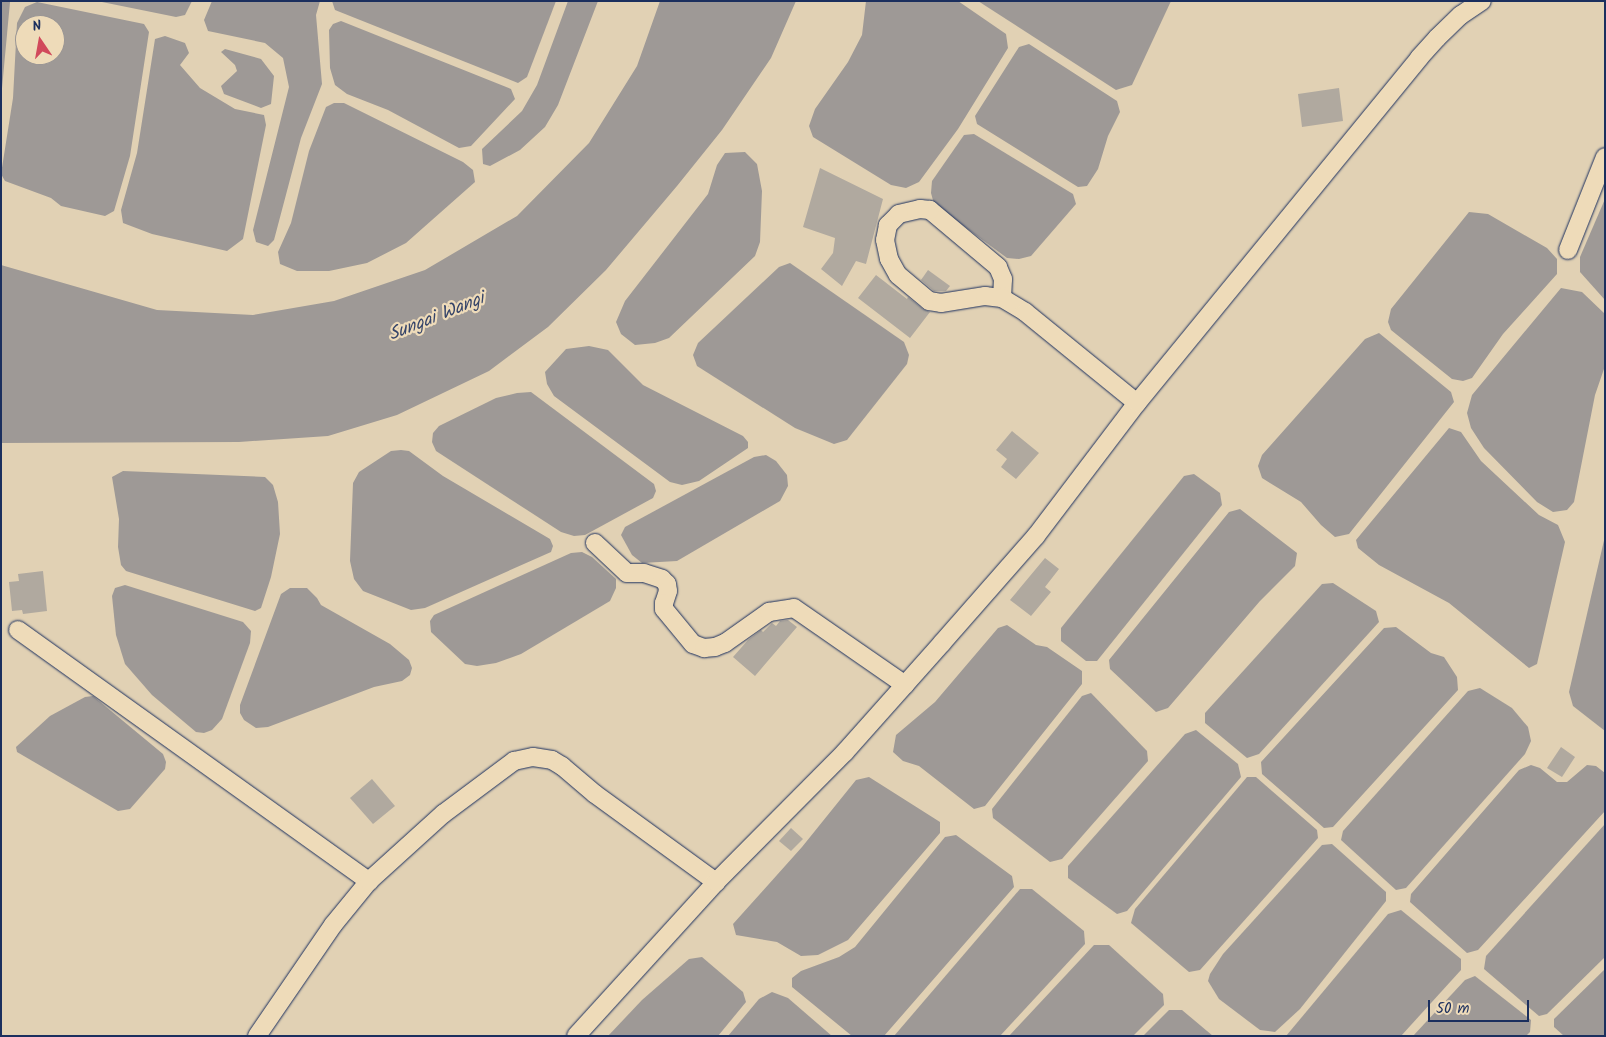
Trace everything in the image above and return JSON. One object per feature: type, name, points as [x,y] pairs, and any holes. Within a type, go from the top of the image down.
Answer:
[{"type":"street","points":[[576,1036],[716,882],[845,752],[1036,536],[1137,403],[1436,38],[1461,15],[1482,1]]},
{"type":"street","points":[[1568,250],[1605,157]]},
{"type":"street","points":[[1002,298],[1003,279],[998,267],[930,210],[920,209],[899,214],[888,225],[885,240],[888,259],[898,275],[929,301],[942,303],[985,296],[1002,298],[1025,312],[1137,403]]},
{"type":"street","points":[[595,543],[626,573],[644,573],[662,579],[667,584],[668,591],[664,609],[693,644],[704,648],[720,645],[769,612],[794,608],[905,684]]},
{"type":"street","points":[[18,630],[369,880]]},
{"type":"street","points":[[257,1036],[333,925],[369,880],[443,814],[514,761],[533,757],[552,760],[595,794],[716,882]]},
{"type":"water","points":[[1,1],[10,2],[1,99]]},
{"type":"water","points":[[97,1],[192,1],[185,15],[176,17]]},
{"type":"water","points":[[212,1],[320,1],[316,15],[322,84],[301,138],[274,240],[268,246],[256,242],[253,230],[289,87],[283,58],[265,43],[208,31],[204,20]]},
{"type":"water","points":[[332,1],[556,1],[527,77],[518,83],[335,10]]},
{"type":"water","points":[[568,1],[598,1],[558,105],[545,127],[520,150],[490,166],[483,164],[482,149],[522,111],[537,85]]},
{"type":"water","name":"Sungai Wangi","points":[[660,1],[796,1],[771,58],[722,130],[677,186],[606,270],[548,327],[489,371],[397,415],[328,436],[239,442],[1,443],[1,265],[157,310],[253,315],[334,301],[425,270],[517,216],[589,143],[637,66]]},
{"type":"water","points":[[866,1],[958,1],[1006,34],[1008,48],[958,129],[919,182],[906,188],[891,185],[813,137],[809,126],[815,109],[848,62],[862,35]]},
{"type":"water","points":[[978,1],[1171,1],[1132,85],[1116,90]]},
{"type":"water","points":[[37,2],[144,24],[149,32],[130,156],[114,211],[105,216],[61,206],[51,198],[5,181],[1,174],[13,98],[15,60],[15,65],[65,65],[65,15],[21,15],[25,7]]},
{"type":"water","points":[[341,21],[511,89],[515,99],[471,146],[459,148],[388,110],[347,94],[335,85],[330,68],[329,30],[333,24]]},
{"type":"water","points":[[165,36],[185,43],[189,53],[180,65],[200,88],[235,109],[264,115],[266,125],[243,239],[227,251],[152,234],[123,223],[121,210],[137,153],[155,39]]},
{"type":"water","points":[[1029,44],[1117,101],[1120,112],[1108,136],[1098,169],[1087,186],[1078,187],[977,124],[975,116],[1019,47]]},
{"type":"water","points":[[225,49],[261,59],[274,76],[271,104],[261,108],[224,94],[221,86],[237,71],[235,65],[221,52]]},
{"type":"water","points":[[334,103],[344,103],[463,162],[473,170],[475,182],[406,243],[367,263],[329,271],[297,271],[280,264],[278,252],[291,223],[309,151],[326,107]]},
{"type":"water","points":[[974,134],[1073,194],[1076,204],[1031,256],[1019,259],[1007,258],[934,204],[931,193],[932,181],[964,135]]},
{"type":"water","points":[[745,152],[757,164],[762,191],[760,242],[755,256],[669,338],[655,343],[635,345],[621,334],[616,322],[625,301],[708,194],[717,165],[725,153]]},
{"type":"water","points":[[1605,199],[1605,300],[1580,272],[1580,257]]},
{"type":"water","points":[[1469,212],[1488,214],[1547,248],[1557,259],[1557,274],[1503,334],[1472,378],[1463,381],[1452,379],[1391,330],[1388,322],[1391,309]]},
{"type":"water","points":[[790,263],[904,342],[909,355],[907,364],[847,440],[834,444],[795,428],[697,366],[693,355],[698,343],[779,267]]},
{"type":"water","points":[[1561,288],[1582,292],[1605,314],[1605,366],[1595,395],[1574,502],[1567,510],[1553,512],[1537,502],[1484,448],[1471,428],[1467,413],[1472,395]]},
{"type":"water","points":[[1379,333],[1451,392],[1454,402],[1349,534],[1335,537],[1321,525],[1301,502],[1262,478],[1258,466],[1262,455],[1365,339]]},
{"type":"water","points":[[589,346],[608,350],[643,385],[743,436],[748,442],[748,448],[699,481],[682,485],[670,482],[554,396],[547,384],[545,372],[566,349]]},
{"type":"water","points":[[531,392],[654,484],[656,491],[653,498],[585,535],[574,536],[561,532],[436,451],[432,442],[433,433],[439,426],[496,398]]},
{"type":"water","points":[[1449,428],[1461,432],[1481,461],[1539,515],[1558,525],[1565,542],[1537,664],[1529,668],[1449,603],[1379,565],[1358,548],[1356,540]]},
{"type":"water","points":[[391,451],[409,451],[443,476],[550,539],[553,546],[551,552],[425,608],[411,610],[363,591],[354,579],[350,561],[353,483],[359,472]]},
{"type":"water","points":[[766,455],[776,461],[787,475],[788,486],[780,501],[677,561],[642,563],[632,555],[621,535],[625,527],[754,457]]},
{"type":"water","points":[[123,471],[265,477],[273,485],[278,502],[280,534],[271,577],[261,608],[255,611],[126,571],[121,565],[118,547],[119,519],[112,477]]},
{"type":"water","points":[[1194,474],[1220,493],[1222,505],[1097,661],[1086,661],[1061,641],[1061,628],[1184,476]]},
{"type":"water","points":[[1240,509],[1297,553],[1295,566],[1260,601],[1168,708],[1156,712],[1110,669],[1109,660],[1229,512]]},
{"type":"water","points":[[1605,536],[1605,731],[1573,706],[1569,692]]},
{"type":"water","points":[[582,552],[592,557],[616,579],[616,588],[610,601],[521,654],[496,663],[477,666],[465,664],[431,632],[430,621],[434,615],[571,553]]},
{"type":"water","points":[[1333,583],[1376,611],[1379,622],[1259,754],[1247,758],[1205,723],[1205,713],[1322,584]]},
{"type":"water","points":[[125,585],[243,622],[251,631],[250,643],[222,719],[212,730],[204,733],[196,732],[152,695],[125,664],[116,635],[112,596],[115,588]]},
{"type":"water","points":[[290,588],[307,588],[321,605],[390,644],[409,660],[412,668],[410,675],[402,681],[374,687],[268,727],[256,728],[244,720],[240,713],[240,705],[281,594]]},
{"type":"water","points":[[1007,625],[1036,645],[1047,647],[1082,671],[1082,684],[985,806],[974,809],[919,766],[903,761],[893,752],[896,735],[935,702],[998,628]]},
{"type":"water","points":[[1396,627],[1431,653],[1444,657],[1457,677],[1458,690],[1333,827],[1324,828],[1262,774],[1261,762],[1384,628]]},
{"type":"water","points":[[1480,688],[1512,708],[1528,727],[1531,741],[1525,754],[1406,888],[1396,890],[1341,840],[1343,831],[1468,691]]},
{"type":"water","points":[[1091,693],[1147,751],[1148,761],[1062,859],[1050,862],[993,818],[992,809],[1082,696]]},
{"type":"water","points":[[93,696],[163,754],[166,762],[165,769],[130,809],[118,811],[17,752],[16,747],[50,716],[85,697]]},
{"type":"water","points":[[1196,730],[1238,764],[1241,777],[1127,911],[1117,914],[1068,878],[1068,866],[1185,734]]},
{"type":"water","points":[[1531,765],[1540,768],[1557,782],[1567,782],[1587,765],[1596,766],[1605,773],[1605,811],[1478,950],[1467,953],[1410,902],[1411,894],[1519,770]]},
{"type":"water","points":[[869,777],[940,822],[940,833],[848,940],[818,955],[801,956],[777,942],[736,935],[733,924],[802,847],[856,780]]},
{"type":"water","points":[[1247,777],[1256,777],[1317,830],[1318,838],[1200,970],[1189,972],[1131,923],[1135,909]]},
{"type":"water","points":[[1605,824],[1605,957],[1547,1014],[1539,1016],[1484,969],[1486,956]]},
{"type":"water","points":[[956,835],[1012,876],[1014,887],[884,1036],[852,1036],[792,987],[792,978],[801,971],[839,957],[855,947],[945,837]]},
{"type":"water","points":[[1332,844],[1386,892],[1386,901],[1300,1009],[1275,1032],[1260,1030],[1219,999],[1208,981],[1210,974],[1223,954],[1322,845]]},
{"type":"water","points":[[1020,889],[1032,889],[1084,931],[1085,944],[1000,1036],[894,1036]]},
{"type":"water","points":[[1401,910],[1461,959],[1461,970],[1401,1036],[1286,1036],[1388,914]]},
{"type":"water","points":[[1094,945],[1109,945],[1163,994],[1164,1005],[1133,1036],[1009,1036]]},
{"type":"water","points":[[702,957],[743,992],[746,1002],[718,1036],[608,1036],[642,1000],[689,959]]},
{"type":"water","points":[[1605,969],[1605,1036],[1564,1036],[1554,1027],[1554,1019]]},
{"type":"water","points":[[1475,976],[1531,1020],[1530,1032],[1526,1036],[1413,1036],[1465,980]]},
{"type":"water","points":[[772,992],[788,998],[832,1036],[728,1036],[759,999]]},
{"type":"water","points":[[1169,1010],[1182,1010],[1213,1036],[1143,1036]]},
{"type":"building","points":[[1339,88],[1343,121],[1302,127],[1298,94]]},
{"type":"building","points":[[820,168],[883,199],[866,264],[856,261],[842,286],[821,269],[833,253],[835,238],[803,227]]},
{"type":"building","points":[[928,270],[950,286],[946,291],[934,291],[921,280]]},
{"type":"building","points":[[876,275],[907,299],[908,297],[930,312],[910,338],[858,298]]},
{"type":"building","points":[[1012,431],[1039,453],[1016,479],[1001,467],[1007,459],[996,450]]},
{"type":"building","points":[[1045,558],[1059,569],[1045,587],[1051,592],[1031,616],[1010,600]]},
{"type":"building","points":[[43,571],[47,611],[23,614],[22,610],[12,611],[9,582],[19,581],[18,574]]},
{"type":"building","points":[[788,620],[797,627],[755,676],[733,657],[748,640],[761,630],[763,632],[772,623],[776,626],[780,621]]},
{"type":"building","points":[[1561,747],[1575,757],[1562,777],[1547,768]]},
{"type":"building","points":[[372,779],[395,806],[373,824],[350,798]]},
{"type":"building","points":[[791,828],[803,839],[791,851],[779,841]]}]
